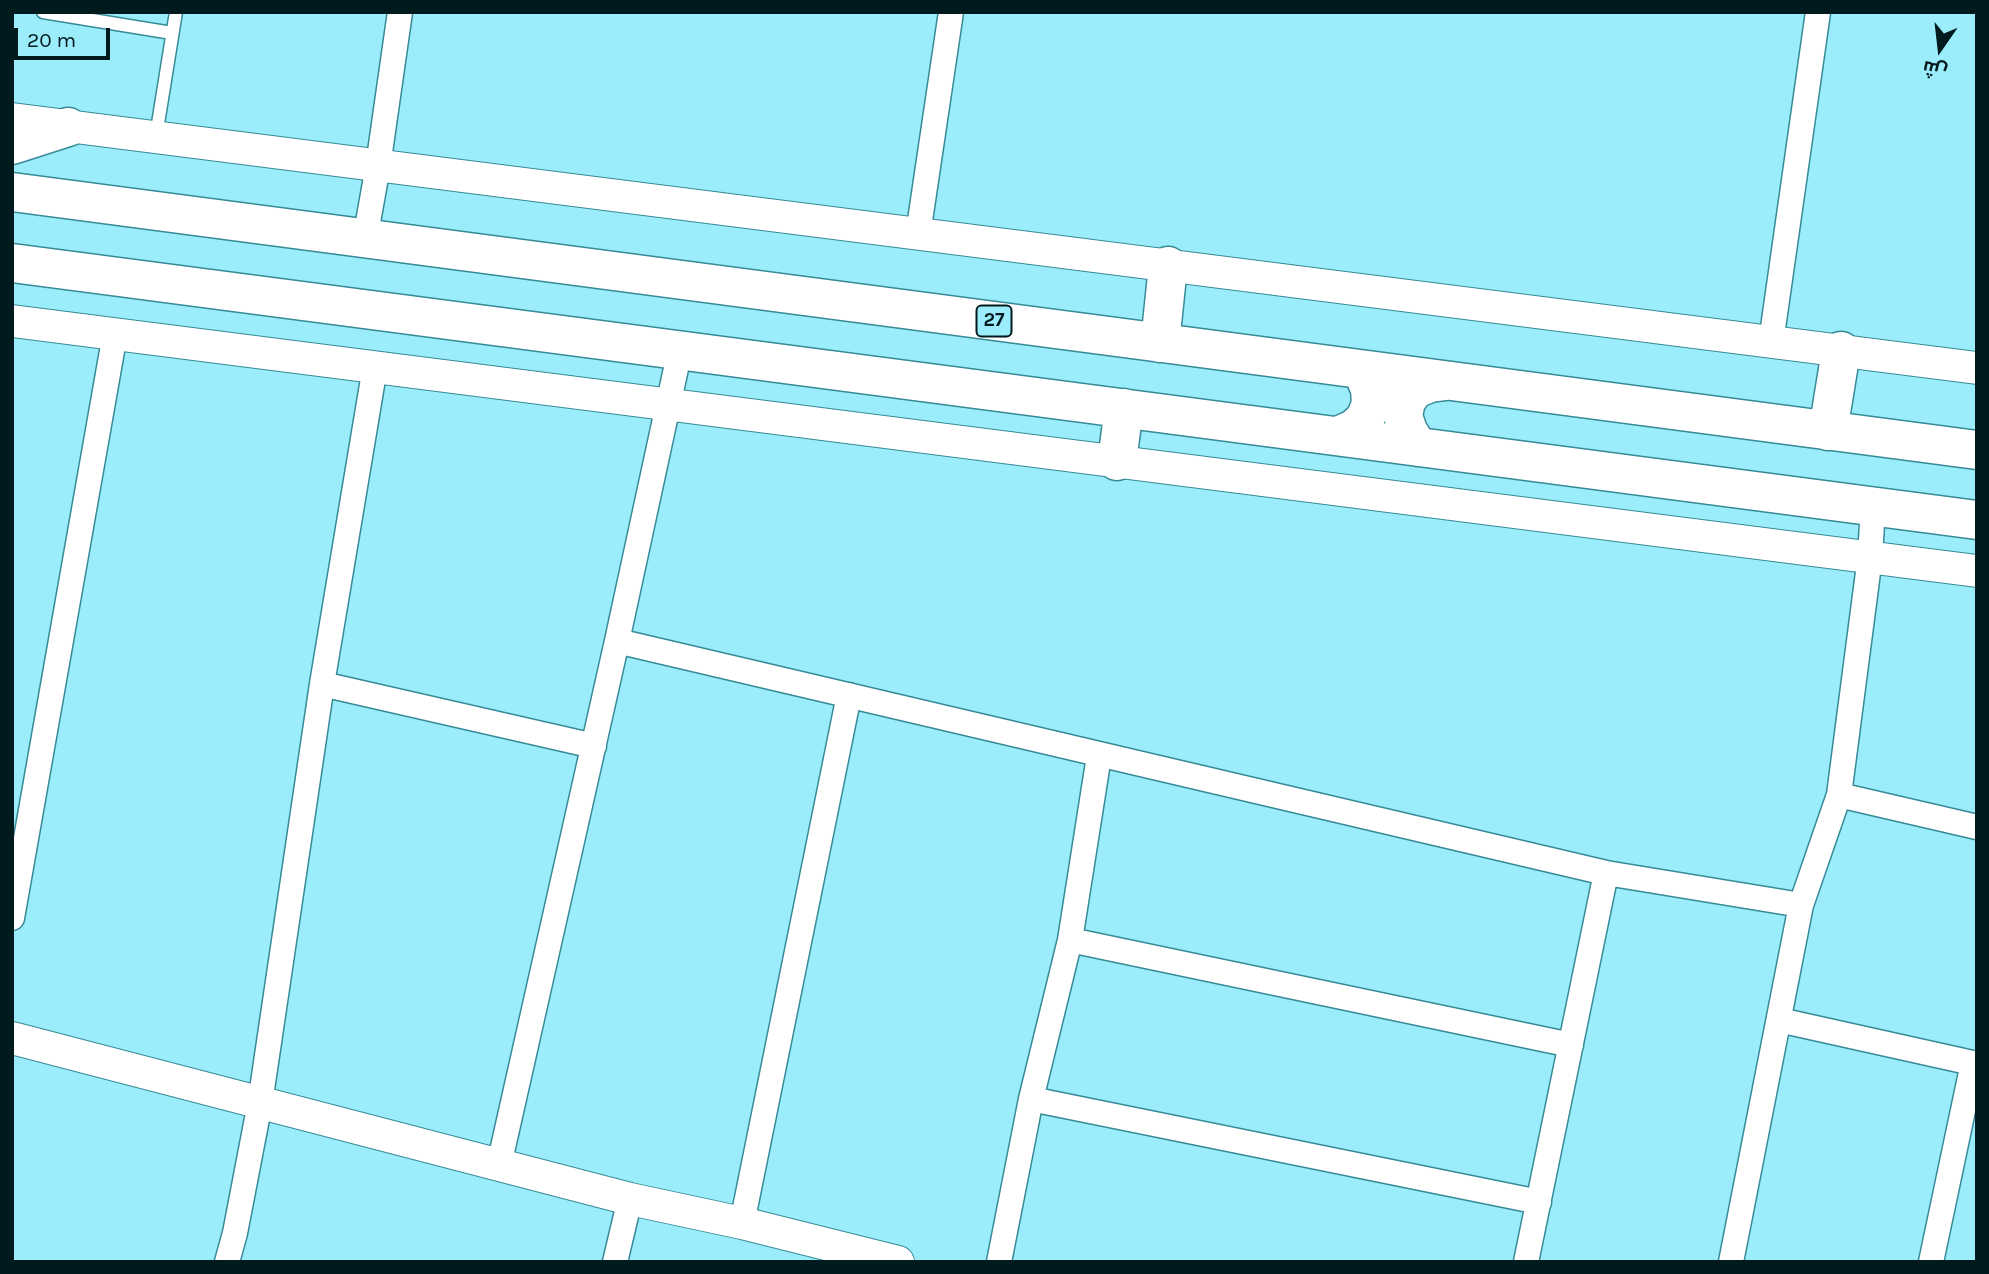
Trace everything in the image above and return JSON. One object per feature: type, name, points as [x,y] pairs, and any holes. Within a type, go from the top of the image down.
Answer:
[{"type":"main road","points":[[12,145],[68,127]]},
{"type":"main road","name":"27","points":[[12,192],[1977,450]]},
{"type":"main road","points":[[12,262],[1977,520]]},
{"type":"main road","points":[[1160,343],[1168,266]]},
{"type":"main road","points":[[12,288],[73,271]]},
{"type":"main road","points":[[1828,431],[1841,351]]},
{"type":"main road","points":[[1338,436],[1354,429],[1365,419],[1371,404],[1370,389],[1362,370]]},
{"type":"main road","points":[[1418,447],[1403,416],[1406,401],[1415,389],[1446,381]]},
{"type":"main road","points":[[1117,461],[1124,408]]},
{"type":"street","points":[[365,239],[400,12]]},
{"type":"street","points":[[918,234],[951,12]]},
{"type":"street","points":[[1771,342],[1818,12]]},
{"type":"street","points":[[12,120],[1977,368]]},
{"type":"street","points":[[12,321],[1977,571]]},
{"type":"street","points":[[12,918],[114,334]]},
{"type":"street","points":[[499,1165],[680,350]]},
{"type":"street","points":[[227,1262],[260,1103],[322,684],[375,367]]},
{"type":"street","points":[[1731,1262],[1801,905],[1839,795],[1870,557],[1873,506]]},
{"type":"street","points":[[617,641],[1606,873],[1801,905]]},
{"type":"street","points":[[322,684],[594,746]]},
{"type":"street","points":[[742,1223],[849,695]]},
{"type":"street","points":[[999,1262],[1031,1099],[1070,940],[1099,755]]},
{"type":"street","points":[[1839,795],[1977,827]]},
{"type":"street","points":[[1526,1262],[1606,873]]},
{"type":"street","points":[[1070,940],[1571,1045]]},
{"type":"street","points":[[1779,1020],[1975,1064],[1931,1262]]},
{"type":"street","points":[[12,1038],[630,1199],[742,1223],[898,1262]]},
{"type":"street","points":[[1031,1099],[1539,1202]]},
{"type":"street","points":[[615,1262],[630,1199]]},
{"type":"lane","points":[[43,12],[172,33]]},
{"type":"lane","points":[[156,138],[176,12]]}]
